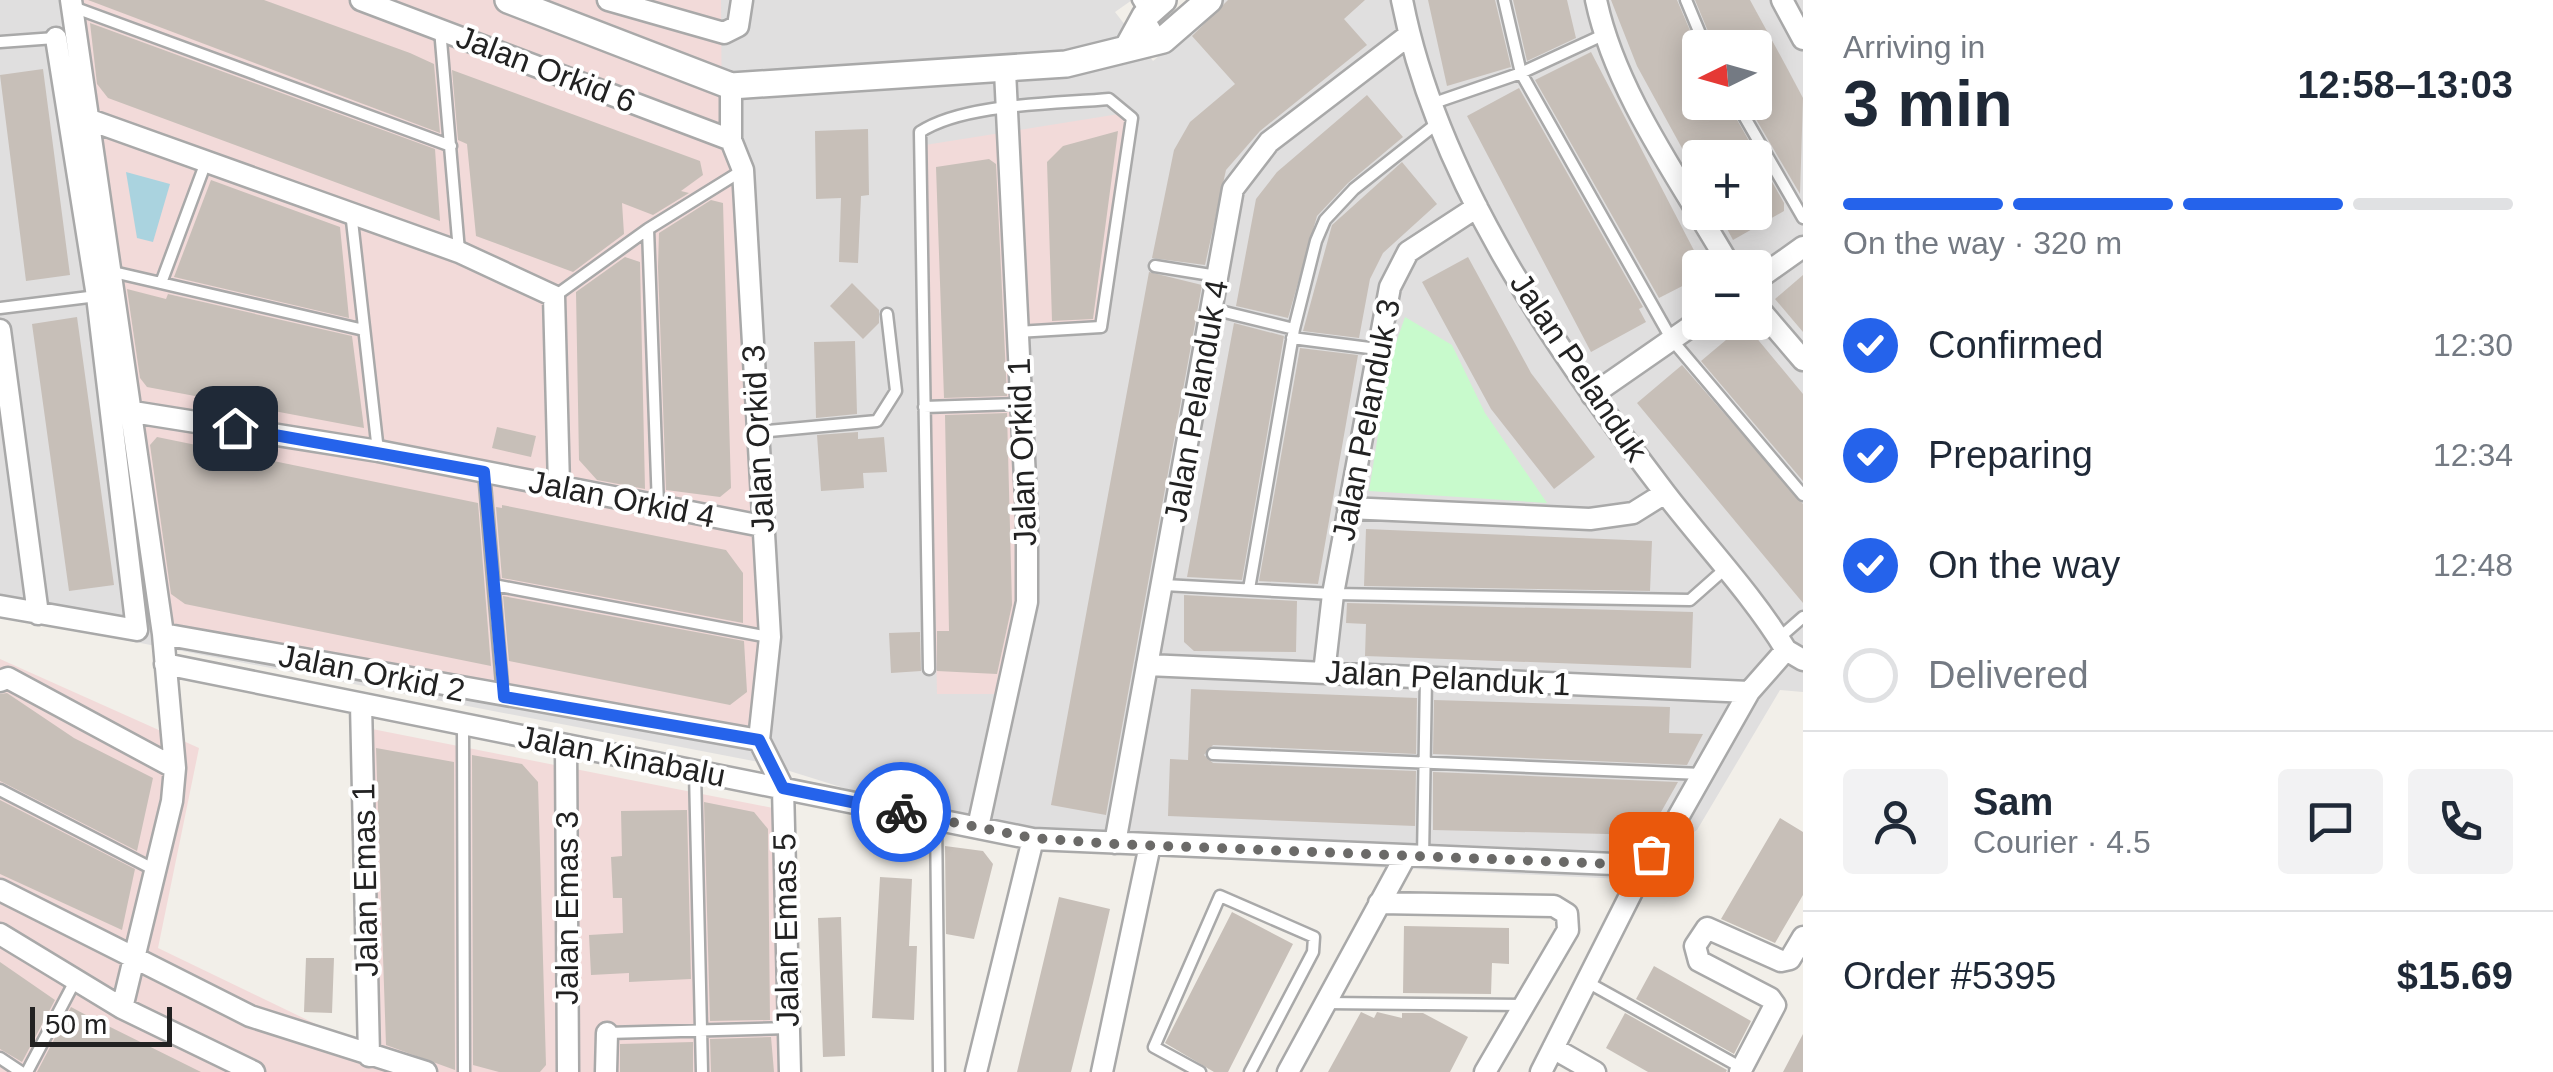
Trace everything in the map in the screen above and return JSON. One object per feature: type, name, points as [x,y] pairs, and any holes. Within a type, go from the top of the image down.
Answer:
[{"type":"street","name":"Jalan Orkid 6","points":[[361,0],[731,140]]},
{"type":"street","points":[[508,0],[537,5],[731,86],[1006,71],[1066,64],[1163,40],[1209,0]]},
{"type":"street","points":[[608,0],[724,34],[738,26],[742,0]]},
{"type":"street","name":"Jalan Pelanduk","points":[[1402,0],[1409,36],[1478,208],[1538,319],[1666,493],[1790,649]]},
{"type":"street","points":[[1596,0],[1604,35],[1720,250]]},
{"type":"street","points":[[1782,0],[1803,39]]},
{"type":"street","points":[[72,3],[163,634],[175,768],[156,870],[122,1008]]},
{"type":"street","points":[[1128,47],[1149,5]]},
{"type":"street","name":"Jalan Pelanduk 4","points":[[1115,844],[1233,188],[1269,142],[1409,36]]},
{"type":"street","points":[[0,606],[137,630],[97,296],[56,38]]},
{"type":"street","name":"Jalan Orkid 1","points":[[978,827],[1027,602],[1006,71]]},
{"type":"street","name":"Jalan Orkid 3","points":[[731,86],[731,140],[743,170],[770,637],[759,740]]},
{"type":"street","points":[[90,120],[460,252],[554,296],[559,486]]},
{"type":"street","name":"Jalan Pelanduk 3","points":[[1324,673],[1333,594],[1390,287],[1408,252],[1478,208]]},
{"type":"street","points":[[1772,269],[1803,246]]},
{"type":"street","points":[[1772,324],[1803,360]]},
{"type":"street","points":[[0,330],[38,614]]},
{"type":"street","points":[[1592,395],[1682,333]]},
{"type":"street","name":"Jalan Orkid 4","points":[[128,412],[378,450],[762,526]]},
{"type":"street","points":[[1348,508],[1590,519],[1633,512],[1666,493]]},
{"type":"street","name":"Jalan Orkid 2","points":[[163,634],[759,740]]},
{"type":"street","points":[[1541,1072],[1651,854],[1664,842],[1748,692],[1790,649]]},
{"type":"street","name":"Jalan Kinabalu","points":[[165,664],[1032,838],[1614,864],[1651,854]]},
{"type":"street","name":"Jalan Pelanduk 1","points":[[1147,665],[1748,692]]},
{"type":"street","points":[[0,681],[8,678],[175,768]]},
{"type":"street","name":"Jalan Emas 1","points":[[362,704],[369,1056]]},
{"type":"street","points":[[759,740],[783,788]]},
{"type":"street","name":"Jalan Emas 3","points":[[566,745],[568,1072]]},
{"type":"street","name":"Jalan Emas 5","points":[[783,788],[790,1072]]},
{"type":"street","points":[[976,1072],[1032,838]]},
{"type":"street","points":[[1102,1072],[1150,845]]},
{"type":"street","points":[[1288,1072],[1379,903],[1414,858]]},
{"type":"street","points":[[0,890],[250,1016],[426,1072]]},
{"type":"street","points":[[1379,903],[1554,906],[1566,914],[1568,930],[1485,1072]]},
{"type":"street","points":[[1741,1070],[1775,1006],[1770,998],[1699,961],[1694,946],[1707,928],[1781,961],[1790,960],[1803,937]]},
{"type":"street","points":[[0,934],[122,1008],[254,1072]]},
{"type":"street","points":[[606,1072],[607,1033]]},
{"type":"street","points":[[1553,1048],[1595,1072]]},
{"type":"lane","points":[[1504,0],[1521,73],[1672,340],[1803,495]]},
{"type":"lane","points":[[1686,0],[1698,30]]},
{"type":"lane","points":[[72,3],[450,146]]},
{"type":"lane","points":[[1149,5],[1163,40]]},
{"type":"lane","points":[[440,28],[460,252]]},
{"type":"lane","points":[[1249,589],[1293,333],[1325,220],[1437,111],[1604,35]]},
{"type":"lane","points":[[0,42],[56,38]]},
{"type":"lane","points":[[929,669],[920,132],[934,124],[1008,108],[1109,99],[1123,106],[1132,118],[1101,327],[1018,332]]},
{"type":"lane","points":[[1746,120],[1803,218]]},
{"type":"lane","points":[[161,283],[207,159]]},
{"type":"lane","points":[[554,296],[648,229],[743,170]]},
{"type":"lane","points":[[351,212],[378,450]]},
{"type":"lane","points":[[648,229],[658,506]]},
{"type":"lane","points":[[1155,266],[1218,276]]},
{"type":"lane","points":[[108,271],[364,330]]},
{"type":"lane","points":[[0,308],[97,296]]},
{"type":"lane","points":[[1212,309],[1293,333],[1377,349]]},
{"type":"lane","points":[[757,432],[877,421],[896,392],[887,314]]},
{"type":"lane","points":[[924,407],[1021,404]]},
{"type":"lane","points":[[484,472],[504,697]]},
{"type":"lane","points":[[1164,584],[1333,594],[1690,600],[1725,569]]},
{"type":"lane","points":[[494,585],[770,637]]},
{"type":"lane","points":[[1790,649],[1803,617]]},
{"type":"lane","points":[[1414,858],[1424,762],[1426,677]]},
{"type":"lane","points":[[463,724],[464,1072]]},
{"type":"lane","points":[[1213,754],[1703,774]]},
{"type":"lane","points":[[695,771],[702,1072]]},
{"type":"lane","points":[[0,790],[156,870]]},
{"type":"lane","points":[[936,819],[939,1072]]},
{"type":"lane","points":[[1200,1072],[1154,1047],[1220,896],[1314,938],[1313,952],[1250,1072]]},
{"type":"lane","points":[[0,1058],[24,1072],[75,981]]},
{"type":"lane","points":[[1587,982],[1741,1070]]},
{"type":"lane","points":[[1323,1003],[1524,1005]]},
{"type":"lane","points":[[607,1033],[788,1028]]},
{"type":"shaded area","points":[[0,0],[1132,0],[1115,12],[1153,61],[1223,0],[1803,0],[1803,692],[1780,690],[1697,830],[1621,879],[1045,851],[764,763],[0,616]]},
{"type":"shaded area","points":[[80,0],[721,0],[722,142],[737,181],[762,641],[752,732],[168,629]]},
{"type":"shaded area","points":[[1119,114],[1127,120],[1095,334],[1014,337],[1021,601],[1000,694],[937,694],[925,145]]},
{"type":"shaded area","points":[[0,659],[199,748],[158,948],[378,1054],[367,728],[773,808],[782,1072],[0,1072]]},
{"type":"green space","points":[[1405,317],[1452,345],[1485,413],[1547,503],[1369,491],[1390,360]]},
{"type":"water","points":[[126,172],[170,184],[153,242],[137,238]]},
{"type":"building","points":[[88,0],[264,0],[410,53],[434,64],[440,133]]},
{"type":"building","points":[[1228,0],[1365,0],[1344,19],[1367,45],[1260,131],[1226,170],[1205,265],[1152,258],[1174,150],[1190,122],[1235,84],[1192,36]]},
{"type":"building","points":[[1428,0],[1495,0],[1511,67],[1447,86]]},
{"type":"building","points":[[1513,0],[1567,0],[1576,38],[1527,61]]},
{"type":"building","points":[[1611,0],[1677,0],[1690,30],[1682,30],[1682,120],[1737,120],[1748,140],[1682,140],[1682,148],[1637,66]]},
{"type":"building","points":[[1695,0],[1750,0],[1766,30],[1708,30]]},
{"type":"building","points":[[90,23],[435,149],[440,221],[108,98],[97,84]]},
{"type":"building","points":[[1772,40],[1803,98],[1800,194],[1772,140],[1757,120],[1772,120]]},
{"type":"building","points":[[1591,52],[1694,250],[1682,250],[1682,286],[1659,298],[1535,80]]},
{"type":"building","points":[[43,69],[70,275],[26,281],[0,75]]},
{"type":"building","points":[[452,70],[700,161],[703,175],[681,191],[689,193],[653,215],[622,203],[624,234],[573,272],[476,236],[467,144],[458,140]]},
{"type":"building","points":[[1519,88],[1643,307],[1639,309],[1646,322],[1591,352],[1467,116]]},
{"type":"building","points":[[1367,95],[1403,137],[1348,183],[1317,216],[1288,318],[1236,306],[1256,199],[1277,172]]},
{"type":"building","points":[[868,129],[869,195],[861,196],[858,263],[839,262],[841,198],[816,199],[815,131]]},
{"type":"building","points":[[1118,131],[1093,319],[1052,321],[1047,162],[1063,146]]},
{"type":"building","points":[[989,159],[996,164],[1007,396],[944,398],[936,167]]},
{"type":"building","points":[[1402,162],[1437,204],[1383,253],[1370,279],[1359,338],[1303,331],[1332,225]]},
{"type":"building","points":[[211,180],[340,227],[349,318],[174,277]]},
{"type":"building","points":[[1772,182],[1784,203],[1784,211],[1772,218]]},
{"type":"building","points":[[711,200],[723,203],[731,488],[720,497],[666,490],[658,267],[659,233]]},
{"type":"building","points":[[1728,230],[1751,230],[1733,240]]},
{"type":"building","points":[[625,257],[640,262],[645,489],[597,480],[579,460],[576,292]]},
{"type":"building","points":[[1468,257],[1531,373],[1595,457],[1554,489],[1491,409],[1422,282]]},
{"type":"building","points":[[1149,272],[1202,285],[1106,815],[1051,805]]},
{"type":"building","points":[[1803,275],[1803,332],[1775,299]]},
{"type":"building","points":[[852,283],[879,310],[879,323],[863,339],[830,306]]},
{"type":"building","points":[[127,289],[166,299],[168,294],[352,336],[364,428],[147,387],[140,378]]},
{"type":"building","points":[[77,317],[114,585],[69,591],[32,324]]},
{"type":"building","points":[[1234,323],[1284,336],[1242,580],[1187,577]]},
{"type":"building","points":[[1726,340],[1758,340],[1803,394],[1803,481],[1701,361]]},
{"type":"building","points":[[855,341],[857,414],[816,418],[814,342]]},
{"type":"building","points":[[1300,348],[1358,355],[1318,584],[1259,581]]},
{"type":"building","points":[[1682,365],[1803,504],[1803,603],[1637,403]]},
{"type":"building","points":[[1007,413],[1012,605],[997,674],[937,671],[937,631],[949,631],[945,415]]},
{"type":"building","points":[[497,427],[536,436],[531,457],[492,448]]},
{"type":"building","points":[[858,432],[858,439],[884,437],[887,472],[863,473],[864,488],[821,491],[817,435]]},
{"type":"building","points":[[157,437],[478,503],[491,666],[185,604],[171,594],[150,445]]},
{"type":"building","points":[[502,505],[726,550],[743,573],[743,623],[502,578],[496,507]]},
{"type":"building","points":[[1366,529],[1652,541],[1650,591],[1364,586]]},
{"type":"building","points":[[1184,595],[1297,601],[1296,652],[1194,651],[1184,642]]},
{"type":"building","points":[[503,596],[744,641],[747,692],[730,705],[509,661]]},
{"type":"building","points":[[1347,603],[1693,612],[1691,668],[1365,656],[1366,624],[1346,623]]},
{"type":"building","points":[[920,632],[921,671],[891,673],[889,633]]},
{"type":"building","points":[[1191,689],[1417,698],[1416,754],[1213,745],[1204,755],[1213,763],[1416,771],[1415,826],[1168,816],[1170,759],[1188,760]]},
{"type":"building","points":[[7,693],[74,738],[153,778],[137,851],[0,781],[0,694]]},
{"type":"building","points":[[1434,700],[1670,707],[1669,733],[1703,734],[1687,765],[1433,754]]},
{"type":"building","points":[[376,748],[454,762],[455,1070],[386,1045]]},
{"type":"building","points":[[472,755],[522,764],[538,782],[546,1065],[540,1072],[499,1072],[473,1065]]},
{"type":"building","points":[[1433,772],[1678,782],[1648,835],[1433,830]]},
{"type":"building","points":[[0,800],[135,869],[122,930],[0,874]]},
{"type":"building","points":[[704,802],[754,812],[768,829],[770,1020],[710,1021]]},
{"type":"building","points":[[687,810],[691,979],[629,982],[629,973],[591,975],[589,935],[623,933],[622,898],[613,898],[611,857],[622,856],[621,811]]},
{"type":"building","points":[[1780,818],[1803,832],[1803,895],[1775,943],[1721,919]]},
{"type":"building","points":[[945,846],[983,851],[993,864],[974,939],[946,934]]},
{"type":"building","points":[[880,877],[912,879],[909,946],[917,946],[914,1020],[872,1018]]},
{"type":"building","points":[[1059,897],[1110,909],[1093,983],[1071,1072],[1017,1072]]},
{"type":"building","points":[[1232,912],[1293,944],[1228,1072],[1214,1072],[1165,1043]]},
{"type":"building","points":[[841,917],[845,1056],[823,1057],[818,918]]},
{"type":"building","points":[[1404,926],[1509,928],[1509,964],[1492,963],[1491,994],[1403,993]]},
{"type":"building","points":[[306,958],[334,958],[332,1013],[304,1012]]},
{"type":"building","points":[[0,962],[55,1000],[22,1062],[0,1049]]},
{"type":"building","points":[[1654,966],[1751,1021],[1734,1054],[1636,999]]},
{"type":"building","points":[[71,1007],[86,1015],[201,1072],[37,1072]]},
{"type":"building","points":[[1361,1012],[1374,1018],[1377,1012],[1402,1018],[1402,1013],[1423,1013],[1468,1037],[1450,1072],[1328,1072]]},
{"type":"building","points":[[1625,1013],[1726,1072],[1648,1072],[1606,1048]]},
{"type":"building","points":[[1803,1034],[1803,1072],[1783,1072]]},
{"type":"building","points":[[771,1037],[774,1072],[711,1072],[710,1039]]},
{"type":"building","points":[[693,1042],[693,1072],[620,1072],[620,1044]]},
{"type":"way so far","points":[[901,812],[1032,838],[1115,844],[1614,864],[1651,854]]},
{"type":"route","points":[[235,428],[378,450],[484,472],[504,697],[759,740],[783,788],[901,812]]}]
